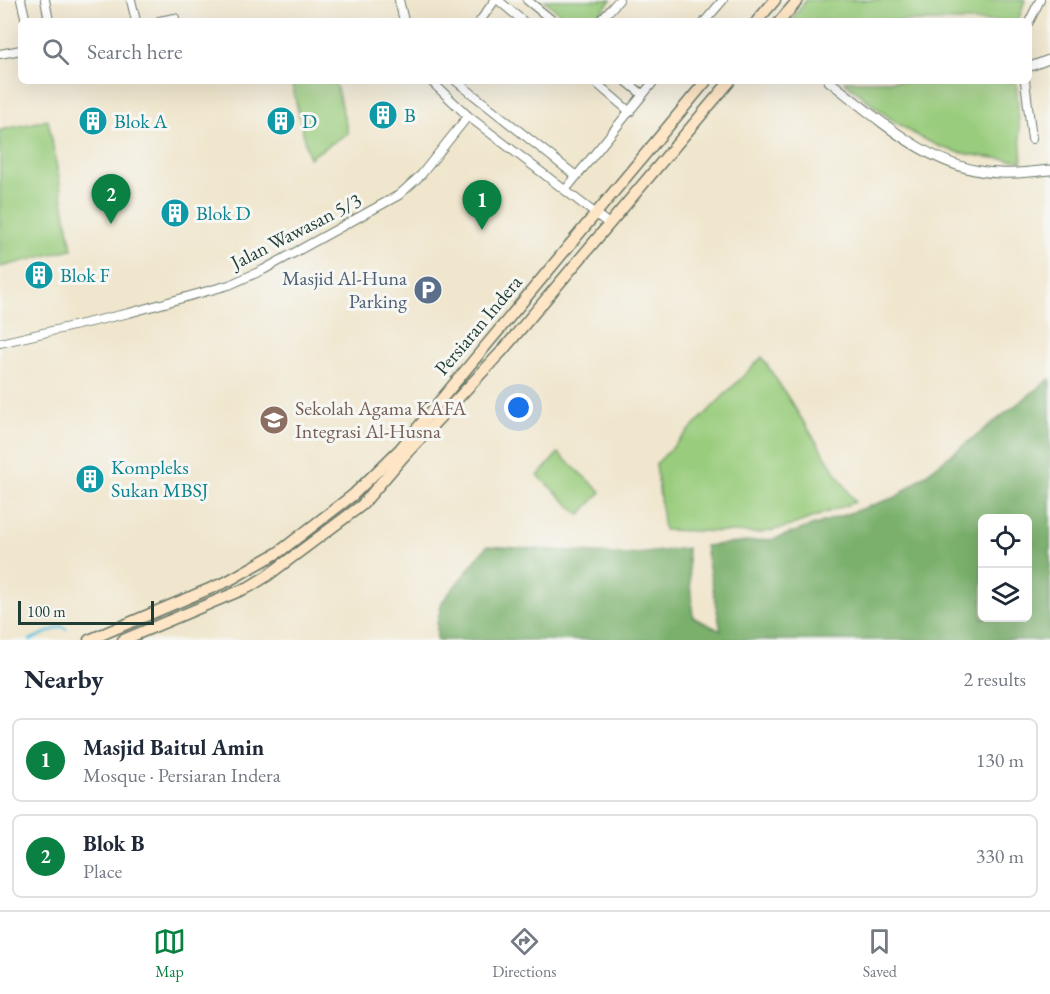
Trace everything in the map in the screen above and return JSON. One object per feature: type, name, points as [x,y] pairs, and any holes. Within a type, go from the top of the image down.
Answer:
[{"type":"main road","points":[[760,18],[775,0]]},
{"type":"main road","points":[[784,18],[798,0]]},
{"type":"main road","name":"Persiaran Indera","points":[[99,638],[255,567],[279,552],[353,495],[400,449],[703,84]]},
{"type":"main road","name":"Persiaran Indera","points":[[123,640],[139,636],[249,587],[362,505],[403,457],[503,350],[727,84]]},
{"type":"street","points":[[21,0],[25,18]]},
{"type":"street","points":[[45,0],[49,18]]},
{"type":"street","points":[[131,0],[135,18]]},
{"type":"street","points":[[399,0],[403,18]]},
{"type":"street","points":[[482,18],[496,0],[519,18]]},
{"type":"street","points":[[527,0],[549,18]]},
{"type":"street","points":[[603,18],[619,0]]},
{"type":"street","points":[[708,18],[723,0]]},
{"type":"street","points":[[1031,18],[1040,0]]},
{"type":"street","points":[[0,54],[18,51]]},
{"type":"street","points":[[1032,66],[1050,59]]},
{"type":"street","points":[[434,84],[468,116],[609,224]]},
{"type":"street","points":[[460,84],[576,176]]},
{"type":"street","points":[[597,84],[630,112]]},
{"type":"street","points":[[630,84],[642,94]]},
{"type":"street","points":[[566,189],[651,84]]},
{"type":"street","points":[[833,84],[904,139],[934,156],[967,167],[998,173],[1050,170]]},
{"type":"street","points":[[1025,84],[1032,139]]},
{"type":"street","name":"Jalan Wawasan 5/3","points":[[0,344],[129,313],[229,285],[263,270],[399,195],[421,175],[468,116]]},
{"type":"green space","points":[[544,0],[611,0],[596,18],[565,18]]},
{"type":"green space","points":[[806,0],[1025,0],[1019,18],[793,18]]},
{"type":"green space","points":[[292,84],[336,84],[348,133],[309,158]]},
{"type":"green space","points":[[848,84],[1016,84],[1022,161],[970,155],[938,146],[909,131]]},
{"type":"green space","points":[[48,120],[72,249],[0,267],[0,130]]},
{"type":"green space","points":[[762,357],[855,502],[787,527],[761,533],[664,530],[656,464]]},
{"type":"green space","points":[[1050,379],[1050,640],[437,640],[437,624],[442,602],[487,546],[628,555],[687,548],[693,617],[721,631],[705,546],[774,539],[896,497]]},
{"type":"green space","points":[[558,453],[601,492],[580,515],[538,476]]},
{"type":"waterway","points":[[30,640],[62,626],[66,629]]},
{"type":"place","name":"B","points":[[383,115]]},
{"type":"place","name":"Blok A","points":[[93,121]]},
{"type":"place","name":"D","points":[[281,121]]},
{"type":"place","name":"Blok D","points":[[175,213]]},
{"type":"place","name":"Blok B","points":[[111,224]]},
{"type":"place","name":"Masjid Baitul Amin","points":[[482,230]]},
{"type":"place","name":"Blok F","points":[[39,275]]},
{"type":"place","name":"Masjid Al-Huna Parking","points":[[428,290]]},
{"type":"place","name":"Sekolah Agama KAFA Integrasi Al-Husna","points":[[274,420]]},
{"type":"place","name":"Kompleks Sukan MBSJ","points":[[90,479]]}]
